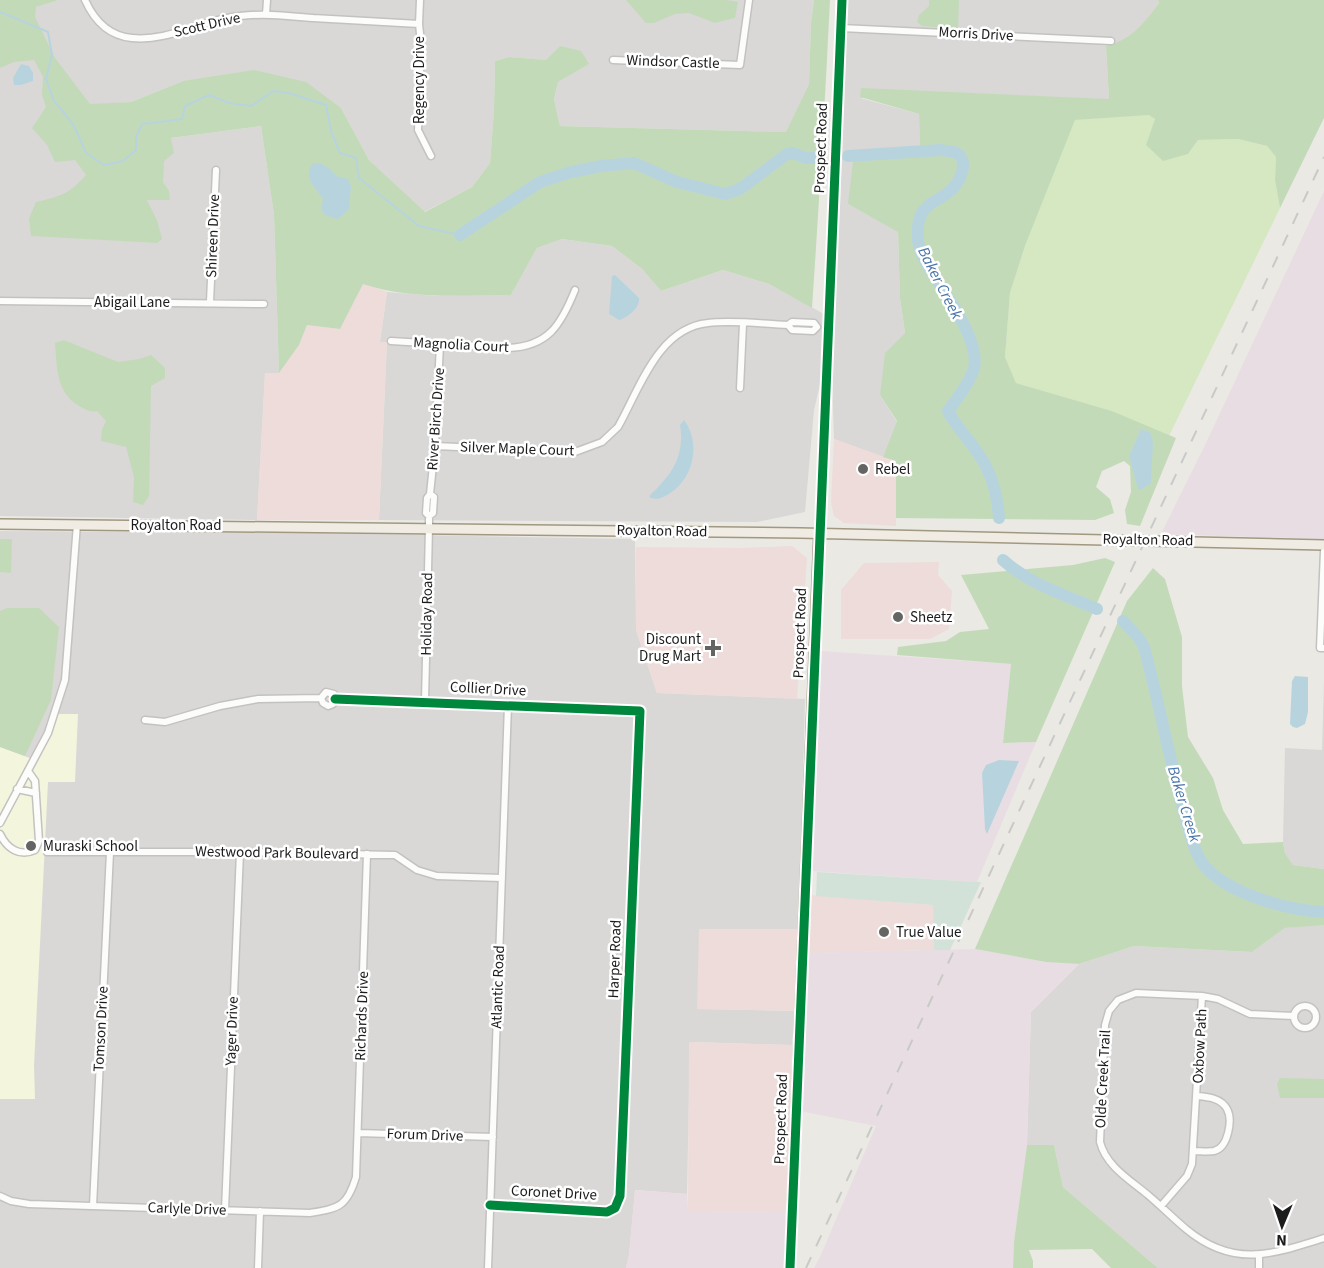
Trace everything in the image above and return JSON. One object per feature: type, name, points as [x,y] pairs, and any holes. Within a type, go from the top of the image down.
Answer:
[{"type":"main road","name":"Royalton Road","points":[[0,524],[819,533],[1324,545]]},
{"type":"main road","name":"Prospect Road","points":[[790,1268],[819,533]]},
{"type":"street","name":"Scott Drive","points":[[85,0],[91,14],[100,24],[116,34],[130,38],[152,39],[199,24],[238,16],[266,15],[419,24]]},
{"type":"street","points":[[266,15],[267,0]]},
{"type":"street","name":"Regency Drive","points":[[420,0],[418,130],[431,156]]},
{"type":"street","name":"Windsor Castle","points":[[613,60],[740,65],[749,0]]},
{"type":"street","name":"Prospect Road","points":[[819,533],[842,0]]},
{"type":"street","name":"Morris Drive","points":[[841,28],[1111,41]]},
{"type":"street","name":"Shireen Drive","points":[[210,302],[216,170]]},
{"type":"street","name":"Magnolia Court","points":[[391,341],[507,348],[533,344],[563,320],[575,290]]},
{"type":"street","name":"Abigail Lane","points":[[0,301],[264,303]]},
{"type":"street","name":"Silver Maple Court","points":[[435,446],[566,452],[593,447],[610,436],[618,427],[658,354],[673,337],[686,329],[706,323],[788,325],[792,330],[813,331],[817,327],[828,328]]},
{"type":"street","points":[[740,388],[743,324]]},
{"type":"street","name":"River Birch Drive","points":[[429,527],[429,516],[433,513],[434,497],[430,494],[440,344]]},
{"type":"street","points":[[0,823],[16,789],[48,733],[65,680],[77,525]]},
{"type":"street","name":"Holiday Road","points":[[425,701],[429,527]]},
{"type":"street","points":[[1324,550],[1320,648],[1324,648]]},
{"type":"street","name":"Collier Drive","points":[[145,720],[165,722],[220,706],[258,699],[321,698],[323,703],[328,705],[333,704],[335,699],[640,711]]},
{"type":"street","name":"Atlantic Road","points":[[488,1268],[508,705]]},
{"type":"street","name":"Harper Road","points":[[615,1208],[620,1196],[640,711]]},
{"type":"street","points":[[0,834],[7,846],[16,852],[27,854],[35,850],[39,841],[35,781],[28,771]]},
{"type":"street","points":[[16,789],[36,793]]},
{"type":"street","name":"Westwood Park Boulevard","points":[[46,852],[395,855],[417,870],[437,876],[502,878]]},
{"type":"street","name":"Tomson Drive","points":[[93,1206],[110,852]]},
{"type":"street","name":"Yager Drive","points":[[225,1210],[240,852]]},
{"type":"street","name":"Richards Drive","points":[[356,1177],[368,854]]},
{"type":"street","name":"Olde Creek Trail","points":[[1294,1016],[1250,1014],[1218,999],[1202,996],[1136,993],[1118,1000],[1109,1011],[1105,1024],[1100,1114],[1101,1147],[1108,1161],[1115,1168],[1208,1245],[1236,1255],[1258,1256],[1324,1238]]},
{"type":"street","name":"Oxbow Path","points":[[1161,1206],[1187,1176],[1192,1164],[1202,996]]},
{"type":"street","name":"Oxbow Path","points":[[1194,1150],[1214,1151],[1220,1148],[1229,1126],[1228,1114],[1223,1104],[1210,1098],[1197,1096]]},
{"type":"street","name":"Forum Drive","points":[[358,1132],[493,1137]]},
{"type":"street","name":"Carlyle Drive","points":[[0,1196],[28,1204],[310,1213],[335,1209],[351,1195],[356,1177]]},
{"type":"street","name":"Coronet Drive","points":[[490,1204],[607,1212],[615,1208]]},
{"type":"street","points":[[258,1268],[260,1211]]},
{"type":"street","points":[[1258,1256],[1259,1268]]},
{"type":"shaded area","points":[[0,0],[59,0],[36,7],[35,17],[55,58],[90,104],[131,102],[183,81],[254,70],[306,82],[341,108],[369,160],[425,212],[472,187],[490,163],[495,61],[509,57],[546,60],[560,46],[581,51],[589,64],[558,82],[554,99],[560,126],[786,132],[809,84],[814,0],[830,0],[812,308],[769,284],[723,270],[661,291],[642,269],[612,246],[562,239],[537,248],[511,295],[417,295],[363,284],[340,329],[307,325],[299,345],[279,373],[274,215],[261,126],[171,138],[174,153],[164,161],[163,182],[169,191],[170,200],[147,200],[157,220],[162,239],[157,243],[31,236],[29,218],[36,202],[64,193],[86,175],[75,160],[55,162],[47,145],[32,128],[46,107],[42,95],[43,77],[34,60],[14,62],[0,68]]},
{"type":"shaded area","points":[[59,0],[814,0],[809,84],[787,132],[560,126],[554,99],[558,82],[588,64],[509,57],[495,61],[490,163],[472,187],[424,212],[369,160],[341,108],[183,81],[131,102],[89,105],[157,140],[261,126],[274,215],[279,373],[265,374],[257,520],[0,516],[0,64],[35,17],[35,7]]},
{"type":"shaded area","points":[[626,0],[727,0],[738,2],[735,18],[715,23],[689,13],[675,14],[654,23],[646,23]]},
{"type":"shaded area","points":[[847,0],[1158,0],[1159,3],[1139,29],[1121,42],[1106,46],[1109,99],[860,98],[919,114],[920,155],[848,204],[898,231],[900,298],[905,333],[880,395],[897,422],[883,457],[834,439],[832,375],[834,276]]},
{"type":"shaded area","points":[[929,0],[959,0],[958,29],[922,26],[917,22],[919,15],[929,6]]},
{"type":"shaded area","points":[[1158,0],[1324,0],[1324,118],[1280,208],[1275,180],[1276,157],[1267,146],[1238,139],[1198,140],[1188,154],[1163,161],[1146,145],[1155,119],[1149,115],[1075,120],[1025,246],[1010,293],[1005,357],[1016,383],[1112,411],[1176,438],[1140,526],[1127,524],[1125,510],[1131,492],[1130,466],[1124,461],[1102,471],[1096,487],[1110,499],[1114,513],[1095,520],[896,518],[896,461],[883,457],[897,421],[880,395],[885,353],[905,333],[900,298],[898,232],[848,204],[853,161],[920,155],[919,114],[860,97],[861,88],[1109,99],[1106,46],[1137,30],[1159,3]]},
{"type":"shaded area","points":[[1324,191],[1324,539],[1161,534],[1206,443]]},
{"type":"shaded area","points":[[562,239],[612,246],[642,269],[661,291],[723,270],[769,284],[824,314],[822,376],[814,410],[805,512],[757,522],[379,520],[387,342],[380,342],[387,292],[436,296],[511,295],[537,248]]},
{"type":"shaded area","points":[[363,283],[387,292],[380,342],[387,342],[379,520],[257,520],[265,373],[279,373],[299,345],[307,325],[340,329]]},
{"type":"shaded area","points":[[64,340],[118,362],[151,355],[165,368],[165,378],[151,386],[149,496],[143,505],[133,502],[134,477],[126,447],[101,441],[102,429],[106,421],[97,411],[86,410],[71,400],[62,387],[57,370],[55,343]]},
{"type":"shaded area","points":[[834,439],[896,461],[896,526],[844,523],[834,516],[831,503]]},
{"type":"shaded area","points":[[0,531],[308,533],[635,539],[636,630],[657,693],[805,699],[799,929],[697,1009],[795,1011],[792,1045],[690,1042],[687,1194],[635,1190],[626,1268],[0,1268]]},
{"type":"shaded area","points":[[0,539],[12,539],[11,573],[0,572]]},
{"type":"shaded area","points":[[792,546],[807,558],[797,699],[657,693],[636,630],[636,547]]},
{"type":"shaded area","points":[[1105,558],[1115,562],[1036,742],[1003,743],[1011,664],[897,655],[898,647],[946,641],[960,632],[989,629],[961,575],[1073,565]]},
{"type":"shaded area","points":[[939,562],[938,575],[952,591],[949,629],[930,639],[841,639],[841,590],[864,563]]},
{"type":"shaded area","points":[[1153,568],[1165,579],[1182,637],[1182,686],[1188,737],[1213,778],[1223,810],[1243,844],[1283,842],[1285,853],[1293,865],[1324,869],[1324,925],[1285,928],[1252,952],[1134,946],[1079,964],[1046,962],[975,949],[1127,601]]},
{"type":"shaded area","points":[[7,608],[39,608],[59,627],[51,700],[25,756],[0,747],[0,611]]},
{"type":"shaded area","points":[[821,651],[1011,664],[1003,743],[1036,742],[977,882],[811,871]]},
{"type":"shaded area","points":[[1324,681],[1324,869],[1293,865],[1285,853],[1283,842],[1285,748],[1322,750]]},
{"type":"shaded area","points":[[58,714],[78,714],[75,782],[48,782],[34,1066],[35,1099],[0,1099],[0,747],[38,761]]},
{"type":"shaded area","points":[[817,872],[981,882],[950,950],[934,950],[933,905],[816,896]]},
{"type":"shaded area","points":[[810,895],[933,905],[934,950],[808,953]]},
{"type":"shaded area","points":[[1324,925],[1324,1268],[1158,1268],[1063,1187],[1054,1145],[1027,1145],[1031,1012],[1079,964],[1134,946],[1252,952],[1285,928]]},
{"type":"shaded area","points":[[699,929],[799,929],[795,1011],[697,1009]]},
{"type":"shaded area","points":[[975,949],[1046,962],[1079,964],[1031,1012],[1027,1145],[1014,1242],[1013,1268],[814,1268],[876,1126],[800,1111],[808,953]]},
{"type":"shaded area","points":[[689,1042],[792,1045],[789,1211],[688,1212]]},
{"type":"shaded area","points":[[1280,1078],[1324,1079],[1324,1098],[1280,1098],[1277,1084]]},
{"type":"shaded area","points":[[1027,1145],[1054,1145],[1063,1187],[1158,1268],[1111,1268],[1092,1249],[1029,1250],[1033,1268],[1013,1268],[1014,1242]]},
{"type":"shaded area","points":[[635,1190],[687,1194],[688,1212],[789,1211],[786,1268],[626,1268]]},
{"type":"green space","points":[[1149,114],[1188,154],[1198,140],[1238,139],[1267,146],[1276,157],[1275,180],[1280,208],[1169,436],[1112,411],[1016,383],[1005,357],[1010,293],[1025,246],[1074,120]]},
{"type":"water","points":[[21,64],[29,66],[33,73],[33,81],[14,85],[13,78]]},
{"type":"water","points":[[313,163],[322,164],[336,176],[348,179],[351,186],[349,209],[338,219],[322,211],[323,199],[309,178]]},
{"type":"water","points":[[615,275],[639,298],[638,305],[633,312],[619,320],[609,314],[612,276]]},
{"type":"water","points":[[684,420],[693,440],[689,471],[676,489],[667,495],[658,499],[649,497],[675,465],[681,442],[680,425]]},
{"type":"water","points":[[1141,429],[1150,432],[1153,442],[1151,483],[1141,490],[1138,489],[1129,456]]},
{"type":"water","points":[[1295,676],[1308,677],[1308,712],[1305,724],[1297,728],[1290,724],[1292,681]]},
{"type":"water","points":[[999,760],[1019,761],[987,834],[982,773],[986,765]]},
{"type":"waterway","points":[[0,12],[48,32],[52,55],[46,79],[54,101],[73,124],[86,153],[104,165],[123,161],[136,150],[136,137],[142,124],[182,119],[185,106],[209,95],[229,103],[251,106],[273,91],[289,93],[326,105],[331,131],[340,153],[356,158],[359,178],[419,226],[460,235]]},
{"type":"waterway","name":"Baker Creek","points":[[848,156],[941,150],[955,152],[962,160],[962,171],[954,187],[922,212],[918,222],[918,240],[924,259],[962,321],[972,346],[975,358],[972,374],[948,411],[989,473],[995,490],[999,518]]},
{"type":"waterway","name":"Baker Creek","points":[[460,235],[540,182],[571,172],[634,163],[677,182],[725,194],[740,189],[787,154],[821,158]]},
{"type":"waterway","name":"Baker Creek","points":[[1003,560],[1024,576],[1097,609]]},
{"type":"waterway","name":"Baker Creek","points":[[1123,621],[1144,647],[1184,812],[1194,846],[1203,864],[1226,884],[1242,892],[1276,904],[1324,912]]},
{"type":"railway","points":[[806,1268],[1324,157]]},
{"type":"cycle path","points":[[790,1268],[842,0]]},
{"type":"cycle path","points":[[335,699],[640,711],[620,1196],[615,1208],[607,1212],[490,1205]]},
{"type":"place","name":"Rebel","points":[[863,469]]},
{"type":"place","name":"Sheetz","points":[[898,617]]},
{"type":"place","name":"Discount Drug Mart","points":[[713,648]]},
{"type":"place","name":"Muraski School","points":[[31,846]]},
{"type":"place","name":"True Value","points":[[884,932]]}]
